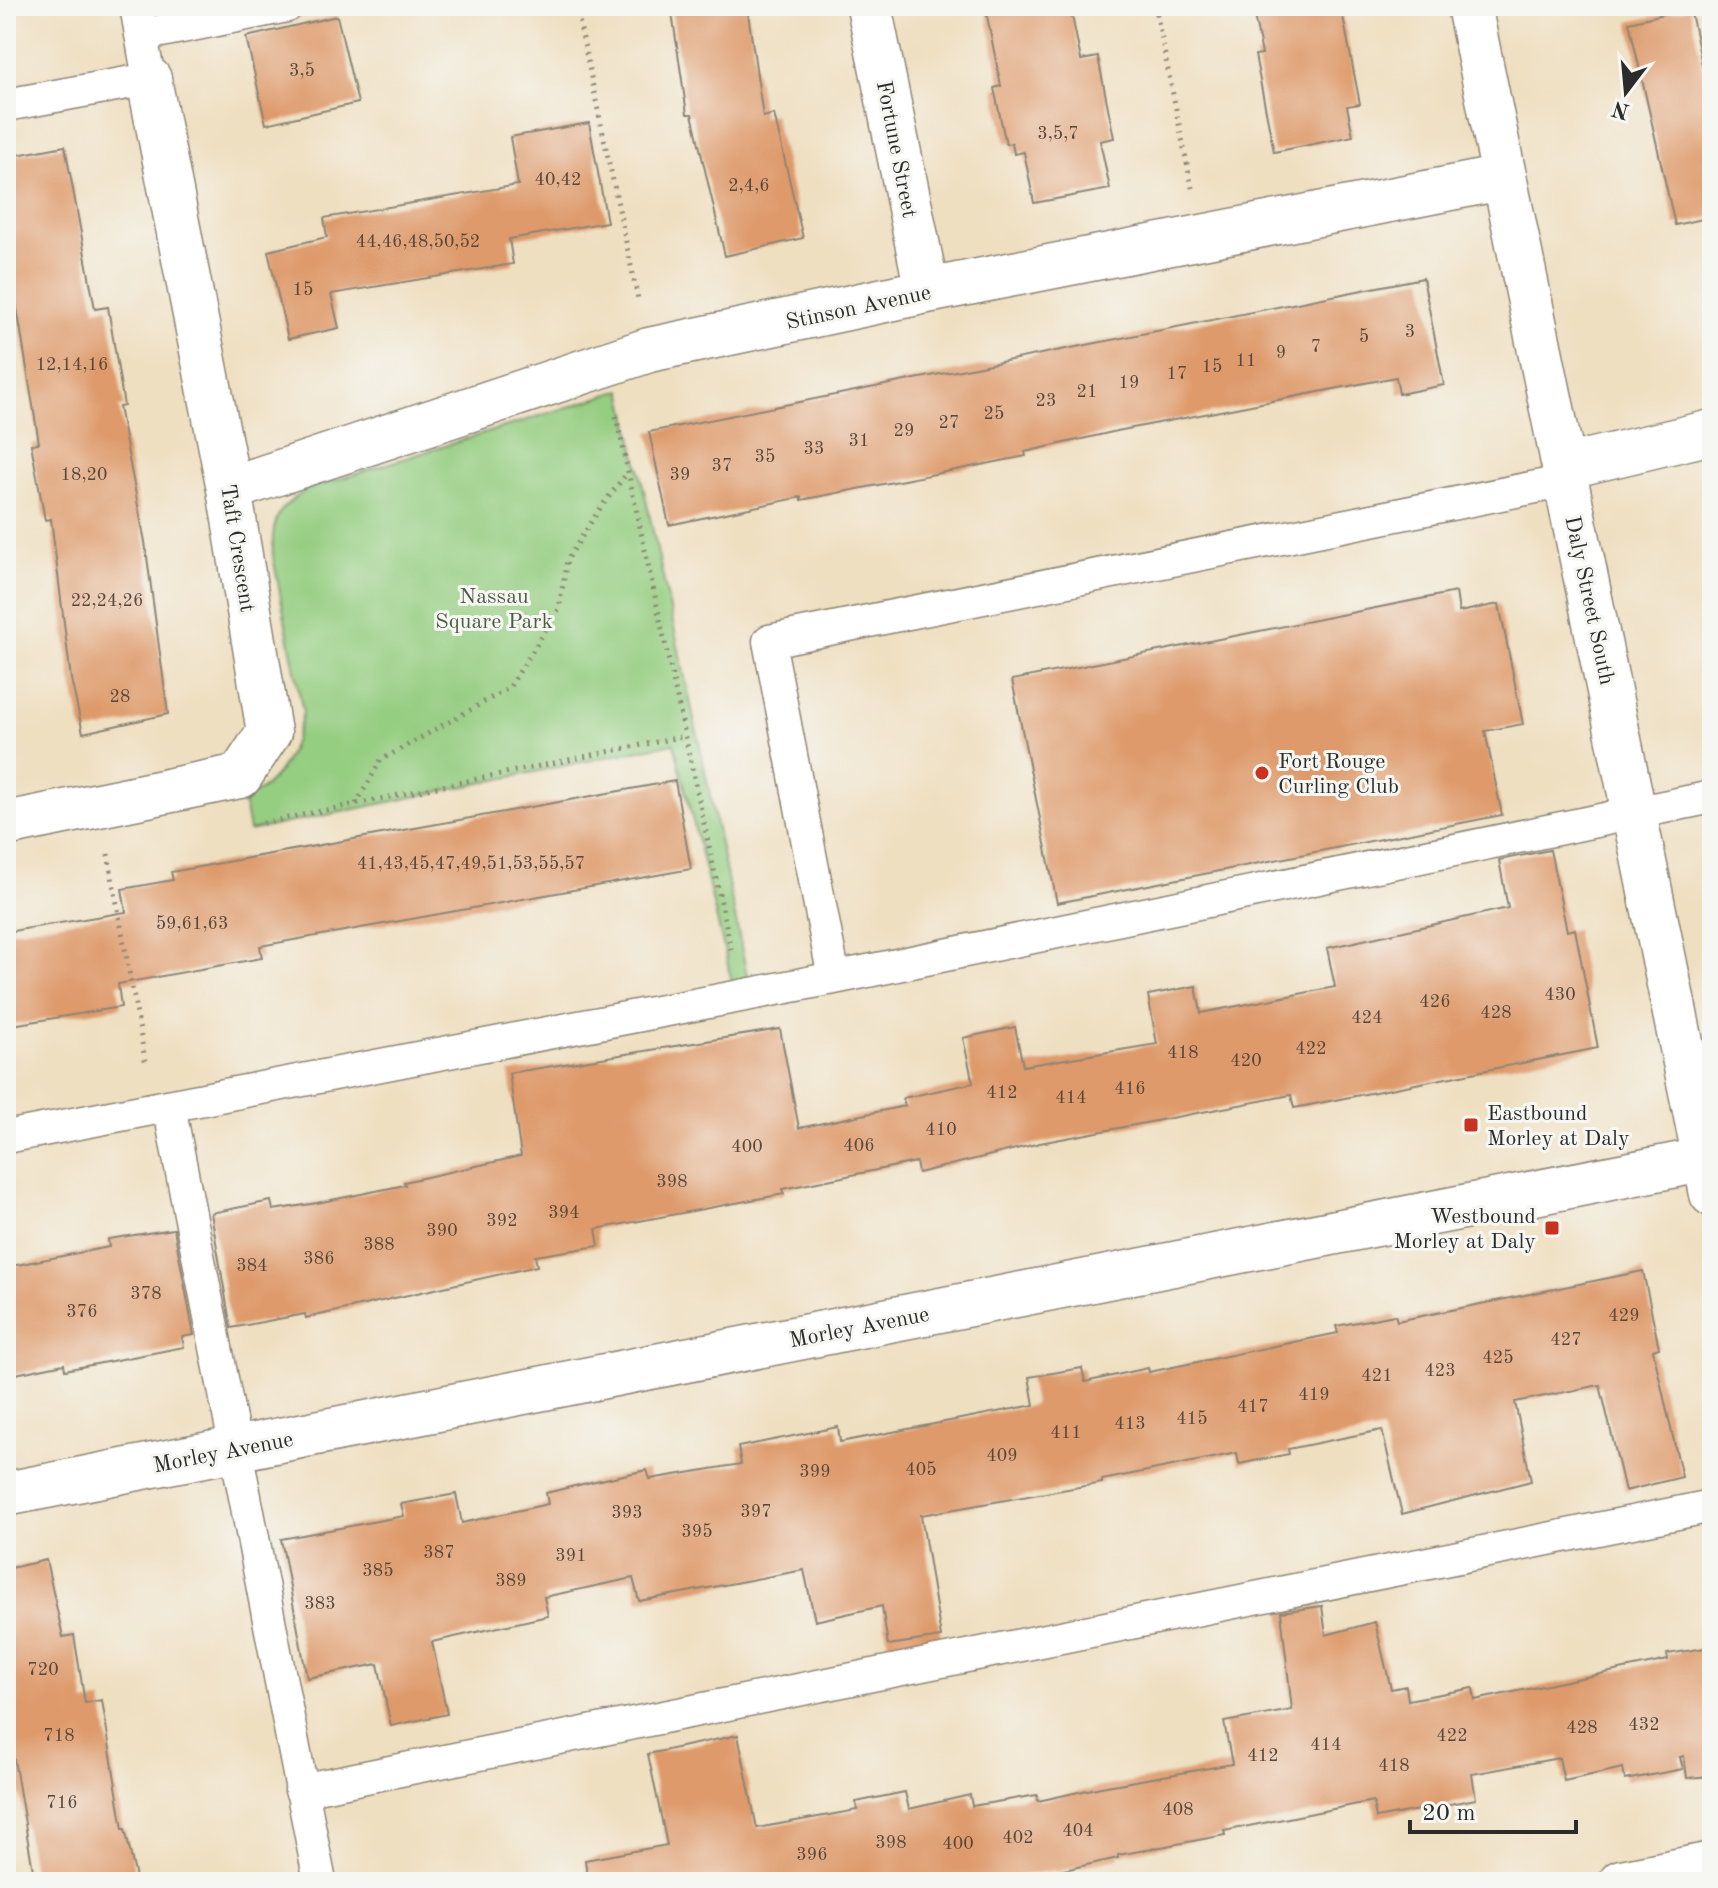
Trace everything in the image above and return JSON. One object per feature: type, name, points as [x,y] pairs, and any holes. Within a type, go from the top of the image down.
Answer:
[{"type":"street","name":"Fortune Street","points":[[869,6],[927,291]]},
{"type":"street","name":"Daly Street South","points":[[1469,6],[1502,178],[1710,1170]]},
{"type":"street","name":"Taft Crescent","points":[[6,824],[240,776],[269,732],[229,489],[149,79]]},
{"type":"street","name":"Stinson Avenue","points":[[229,489],[649,350],[927,291],[1502,178]]},
{"type":"street","points":[[1565,474],[1712,432]]},
{"type":"street","name":"Morley Avenue","points":[[6,1494],[1710,1170]]},
{"type":"street","points":[[1621,1882],[1712,1864]]},
{"type":"lane","points":[[6,105],[149,79],[139,20],[287,6]]},
{"type":"lane","points":[[834,978],[769,641],[1565,474]]},
{"type":"lane","points":[[6,1137],[834,978],[1712,797]]},
{"type":"lane","points":[[162,1107],[320,1882]]},
{"type":"lane","points":[[301,1790],[1712,1506]]},
{"type":"path","points":[[576,6],[649,350]]},
{"type":"path","points":[[1155,6],[1202,237]]},
{"type":"path","points":[[615,411],[741,995]]},
{"type":"path","points":[[356,804],[381,760],[509,688],[559,609],[567,560],[628,472]]},
{"type":"path","points":[[256,825],[685,736]]},
{"type":"path","points":[[108,853],[162,1107]]},
{"type":"green space","name":"Nassau Square Park","points":[[622,390],[748,980],[733,986],[674,743],[249,831],[243,798],[267,785],[284,764],[303,712],[273,557],[273,533],[283,509],[308,489]]},
{"type":"building","points":[[671,6],[747,6],[763,117],[774,114],[803,238],[725,256],[692,114],[687,114]]},
{"type":"building","points":[[985,6],[1070,6],[1081,60],[1098,57],[1114,138],[1100,141],[1110,189],[1034,203],[1024,152],[1014,154],[1012,143],[1006,144],[994,88],[1001,86]]},
{"type":"building","points":[[1252,6],[1341,6],[1360,104],[1347,106],[1353,136],[1274,152],[1255,55],[1262,54]]},
{"type":"building","points":[[1690,8],[1712,111],[1712,217],[1675,225],[1629,22]]},
{"type":"building","points":[[337,16],[358,103],[266,124],[246,37]]},
{"type":"building","points":[[589,123],[607,222],[509,239],[513,264],[331,294],[339,328],[288,339],[268,251],[327,237],[324,218],[518,185],[510,137]]},
{"type":"building","points":[[65,146],[95,309],[108,307],[124,406],[119,407],[145,542],[168,714],[83,733],[71,679],[51,519],[45,520],[31,444],[39,443],[15,295],[6,296],[6,157]]},
{"type":"building","points":[[1423,278],[1444,385],[1399,394],[1396,377],[1117,431],[1025,452],[1026,456],[801,500],[801,497],[669,525],[649,432]]},
{"type":"building","name":"Fort Rouge Curling Club","points":[[1456,592],[1459,612],[1499,604],[1523,724],[1485,731],[1502,815],[1057,903],[1012,680]]},
{"type":"building","points":[[675,781],[691,869],[260,946],[262,958],[118,984],[121,1007],[6,1026],[6,932],[126,912],[122,889],[173,880],[171,872]]},
{"type":"building","points":[[1550,850],[1567,931],[1575,929],[1598,1048],[1294,1108],[1291,1095],[1040,1143],[918,1173],[916,1162],[783,1189],[784,1194],[596,1229],[599,1246],[535,1256],[537,1266],[306,1318],[305,1314],[231,1328],[211,1213],[271,1201],[273,1210],[317,1203],[521,1156],[509,1073],[780,1029],[799,1128],[905,1106],[903,1098],[973,1083],[963,1038],[1015,1027],[1023,1066],[1157,1044],[1148,995],[1196,986],[1201,1013],[1335,987],[1327,948],[1508,908],[1499,860]]},
{"type":"building","points":[[174,1229],[194,1335],[182,1337],[184,1347],[65,1370],[64,1364],[6,1376],[6,1267],[109,1247],[108,1239]]},
{"type":"building","points":[[1643,1271],[1659,1348],[1653,1350],[1682,1477],[1625,1491],[1600,1385],[1515,1402],[1531,1481],[1402,1514],[1382,1430],[1288,1449],[1289,1454],[1239,1464],[1237,1453],[1102,1480],[1102,1483],[921,1515],[941,1637],[888,1645],[882,1606],[815,1621],[804,1570],[639,1601],[633,1578],[544,1597],[548,1616],[432,1642],[447,1714],[391,1726],[378,1664],[307,1678],[281,1539],[404,1516],[401,1504],[456,1494],[462,1523],[548,1504],[546,1493],[647,1470],[650,1479],[741,1464],[738,1447],[838,1427],[840,1442],[1034,1405],[1029,1377],[1082,1368],[1085,1382],[1148,1368],[1149,1372],[1338,1333],[1336,1326],[1395,1315],[1397,1321]]},
{"type":"building","points":[[46,1560],[63,1637],[74,1635],[85,1703],[102,1700],[123,1829],[137,1882],[35,1882],[6,1713],[6,1569]]},
{"type":"building","points":[[1322,1606],[1326,1635],[1375,1622],[1391,1689],[1406,1686],[1408,1700],[1473,1688],[1475,1700],[1668,1660],[1667,1654],[1712,1647],[1712,1776],[1687,1778],[1684,1756],[1680,1757],[1683,1769],[1625,1780],[1623,1768],[1564,1781],[1559,1758],[1472,1774],[1476,1799],[1376,1818],[1373,1801],[1224,1831],[1225,1835],[1118,1855],[1118,1858],[1055,1872],[989,1882],[588,1882],[585,1860],[667,1845],[648,1754],[738,1735],[757,1828],[857,1810],[856,1802],[905,1792],[909,1809],[970,1795],[972,1806],[1037,1795],[1038,1801],[1232,1764],[1224,1722],[1292,1710],[1281,1612]]},
{"type":"place","name":"Fort Rouge Curling Club","points":[[1262,773]]},
{"type":"place","name":"Eastbound Morley at Daly","points":[[1471,1125]]},
{"type":"place","name":"Westbound Morley at Daly","points":[[1552,1228]]}]
